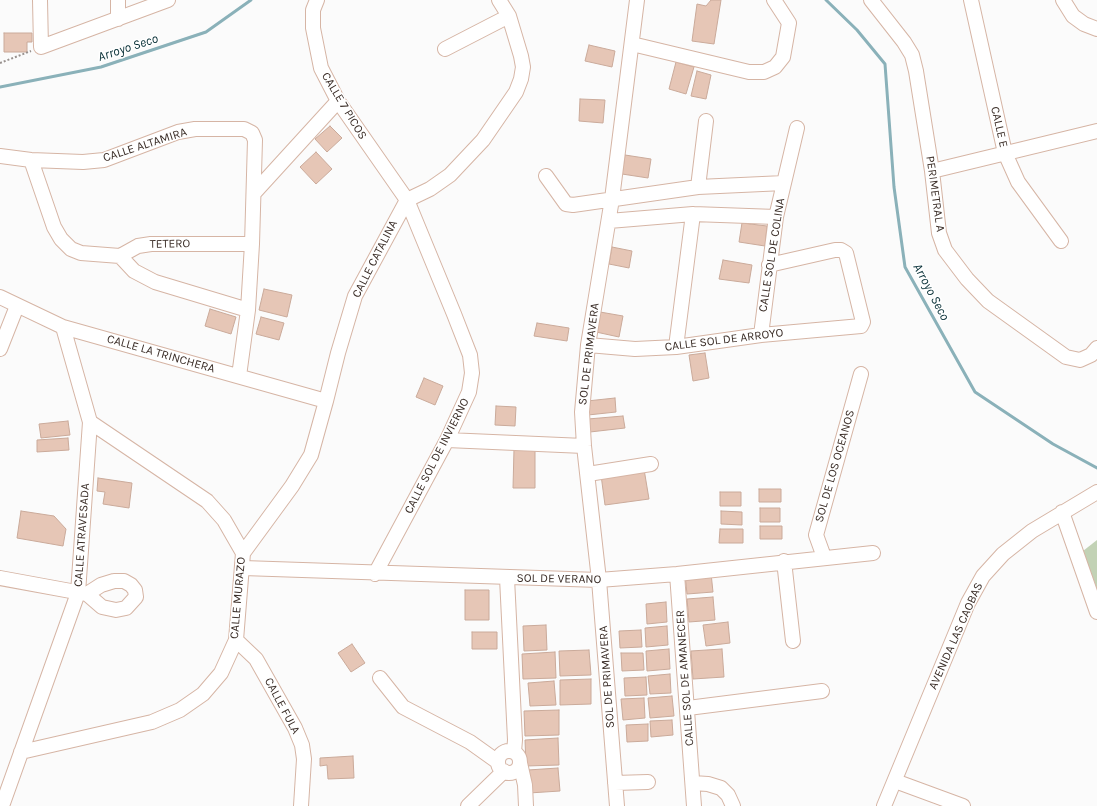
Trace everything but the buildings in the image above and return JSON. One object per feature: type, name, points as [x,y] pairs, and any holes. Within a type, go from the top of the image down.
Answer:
[{"type":"street","points":[[40,0],[41,47],[168,0]]},
{"type":"street","points":[[118,0],[118,19]]},
{"type":"street","name":"CALLE 7 PICOS","points":[[317,0],[313,10],[313,28],[317,56],[321,68],[338,101],[406,200]]},
{"type":"street","points":[[406,200],[430,189],[450,175],[483,140],[516,92],[522,79],[523,67],[521,56],[508,16],[499,0]]},
{"type":"street","points":[[508,16],[510,0]]},
{"type":"street","name":"SOL DE PRIMAVERA","points":[[617,806],[599,580],[584,446],[582,412],[588,346],[609,221],[637,0]]},
{"type":"street","points":[[632,44],[749,72],[764,72],[775,67],[783,57],[789,23],[774,0]]},
{"type":"street","name":"PERIMETRAL A","points":[[871,0],[904,42],[912,55],[916,71],[932,171],[939,233],[945,250],[967,279],[988,301],[1066,357],[1080,360],[1091,355],[1097,348]]},
{"type":"street","name":"CALLE E","points":[[971,0],[1005,153],[1018,182],[1061,241]]},
{"type":"street","points":[[1063,0],[1073,16],[1084,24],[1097,29]]},
{"type":"street","points":[[445,49],[508,16]]},
{"type":"street","points":[[254,193],[338,101]]},
{"type":"street","points":[[698,187],[706,121]]},
{"type":"street","name":"CALLE SOL DE COLINA","points":[[760,335],[776,217],[797,128]]},
{"type":"street","name":"CALLE ALTAMIRA","points":[[0,156],[31,160],[83,162],[104,160],[178,132],[195,129],[244,129],[252,133],[255,140],[252,244],[248,310],[240,376]]},
{"type":"street","points":[[932,171],[1097,131]]},
{"type":"street","points":[[31,160],[54,227],[71,249],[81,253],[120,256],[134,271],[155,282],[248,310]]},
{"type":"street","points":[[546,176],[566,204],[569,205],[698,187],[784,182]]},
{"type":"street","name":"CALLE CATALINA","points":[[243,553],[292,486],[311,455],[355,296],[406,200]]},
{"type":"street","name":"CALLE SOL DE INVIERNO","points":[[375,574],[447,440],[469,392],[472,373],[470,355],[442,281],[406,200]]},
{"type":"street","points":[[676,346],[693,214]]},
{"type":"street","points":[[609,221],[693,214],[776,217]]},
{"type":"street","name":"TETERO","points":[[120,256],[144,244],[252,244]]},
{"type":"street","name":"CALLE SOL DE ARROYO","points":[[588,346],[635,350],[760,335],[860,326],[863,322],[864,317],[846,253],[841,250],[835,250],[769,265]]},
{"type":"street","name":"CALLE LA TRINCHERA","points":[[0,297],[63,327],[326,401]]},
{"type":"street","points":[[0,348],[18,306]]},
{"type":"street","name":"CALLE ATRAVESADA","points":[[2,806],[83,594],[90,422],[63,327]]},
{"type":"street","name":"SOL DE LOS OCEANOS","points":[[824,557],[816,535],[861,374]]},
{"type":"street","name":"CALLE MURAZO","points":[[22,752],[152,722],[180,710],[202,694],[220,673],[236,640],[243,568],[243,553],[224,520],[207,501],[90,422]]},
{"type":"street","points":[[447,440],[584,446]]},
{"type":"street","points":[[588,474],[652,464]]},
{"type":"street","name":"AVENIDA LAS CAOBAS","points":[[884,806],[968,603],[983,576],[1003,554],[1032,531],[1095,493]]},
{"type":"street","points":[[1062,512],[1097,612]]},
{"type":"street","name":"SOL DE VERANO","points":[[243,568],[375,574],[599,580],[677,574],[824,557],[873,553]]},
{"type":"street","points":[[784,562],[793,641]]},
{"type":"street","name":"CALLE SOL DE AMANECER","points":[[677,574],[694,806]]},
{"type":"street","points":[[0,578],[83,594]]},
{"type":"street","points":[[468,806],[508,760],[515,740],[507,578]]},
{"type":"street","name":"CALLE FULA","points":[[236,640],[256,659],[295,728],[302,745],[304,760],[301,806]]},
{"type":"street","points":[[380,678],[403,707],[508,760],[525,785],[526,806]]},
{"type":"street","points":[[688,708],[822,691]]},
{"type":"street","points":[[895,781],[963,806]]},
{"type":"street","points":[[615,783],[648,782]]},
{"type":"street","points":[[693,783],[708,784],[721,788],[728,795],[732,806]]},
{"type":"path","points":[[0,63],[41,47]]},
{"type":"green space","points":[[1097,540],[1097,589],[1083,551]]},
{"type":"waterway","name":"Arroyo Seco","points":[[0,87],[101,67],[206,32],[251,0]]},
{"type":"waterway","name":"Arroyo Seco","points":[[826,0],[857,30],[885,64],[894,187],[905,267],[975,392],[1053,444],[1097,468]]}]
